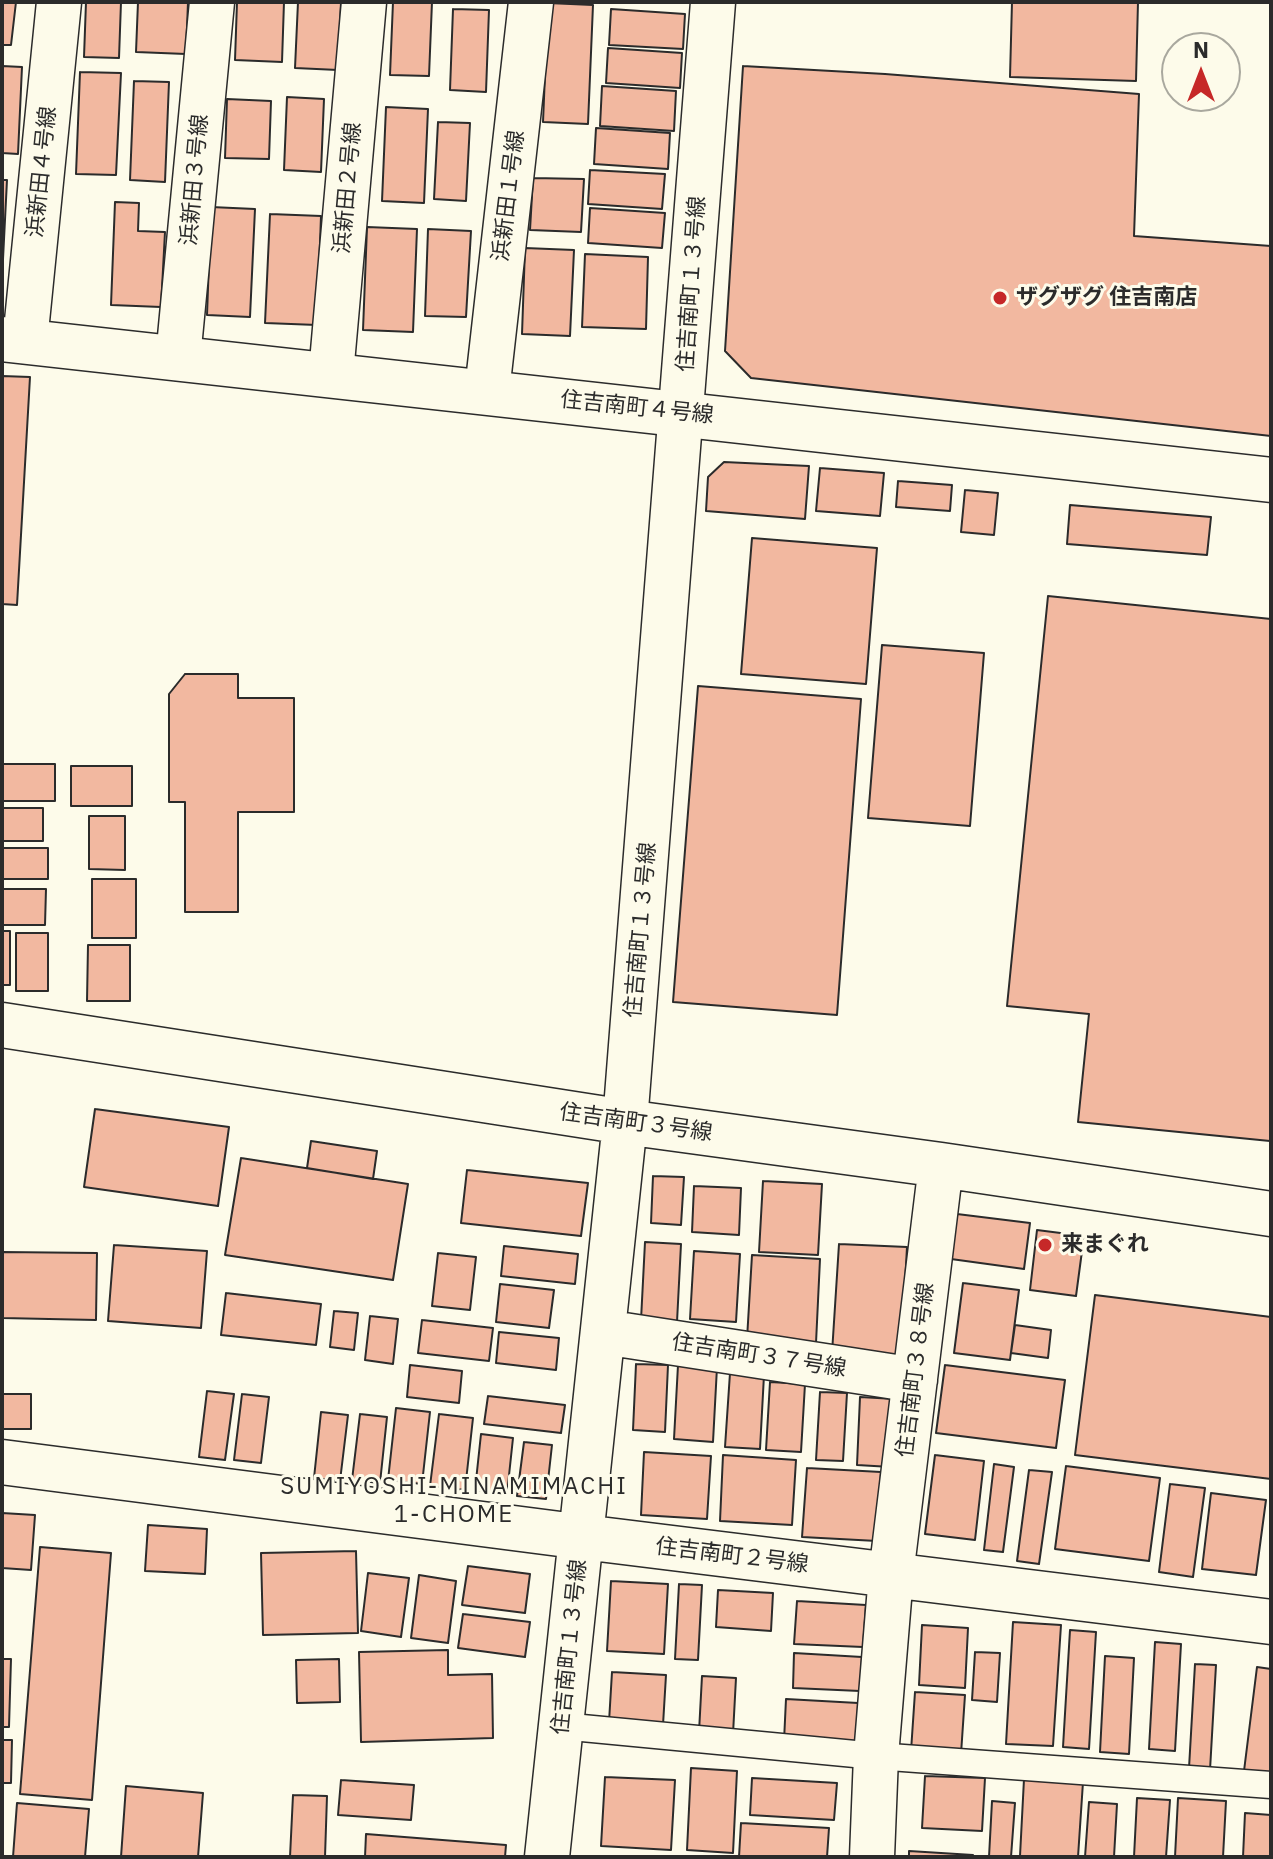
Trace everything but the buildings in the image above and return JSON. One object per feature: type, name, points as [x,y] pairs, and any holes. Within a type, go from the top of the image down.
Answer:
[{"type":"street","name":"浜新田４号線","points":[[13,340],[59,2]]},
{"type":"street","name":"浜新田３号線","points":[[178,358],[212,2]]},
{"type":"street","name":"浜新田２号線","points":[[331,374],[364,2]]},
{"type":"street","name":"浜新田１号線","points":[[487,391],[531,2]]},
{"type":"street","name":"住吉南町１３号線","points":[[547,1857],[625,1122],[713,2]]},
{"type":"street","name":"住吉南町４号線","points":[[13,340],[1271,480]]},
{"type":"street","name":"住吉南町３号線","points":[[2,1025],[625,1122],[1271,1214]]},
{"type":"street","name":"住吉南町３８号線","points":[[872,1857],[876,1756],[891,1575],[941,1165]]},
{"type":"street","name":"住吉南町３７号線","points":[[604,1332],[915,1380]]},
{"type":"street","name":"住吉南町２号線","points":[[2,1462],[1271,1622]]},
{"type":"lane","points":[[561,1726],[876,1756],[1271,1785]]},
{"type":"place","name":"ザグザグ 住吉南店","points":[[1000,298]]},
{"type":"place","name":"来まぐれ","points":[[1045,1245]]},
{"type":"district","name":"SUMIYOSHI-MINAMIMACHI 1-CHOME","points":[[454,1501]]}]
